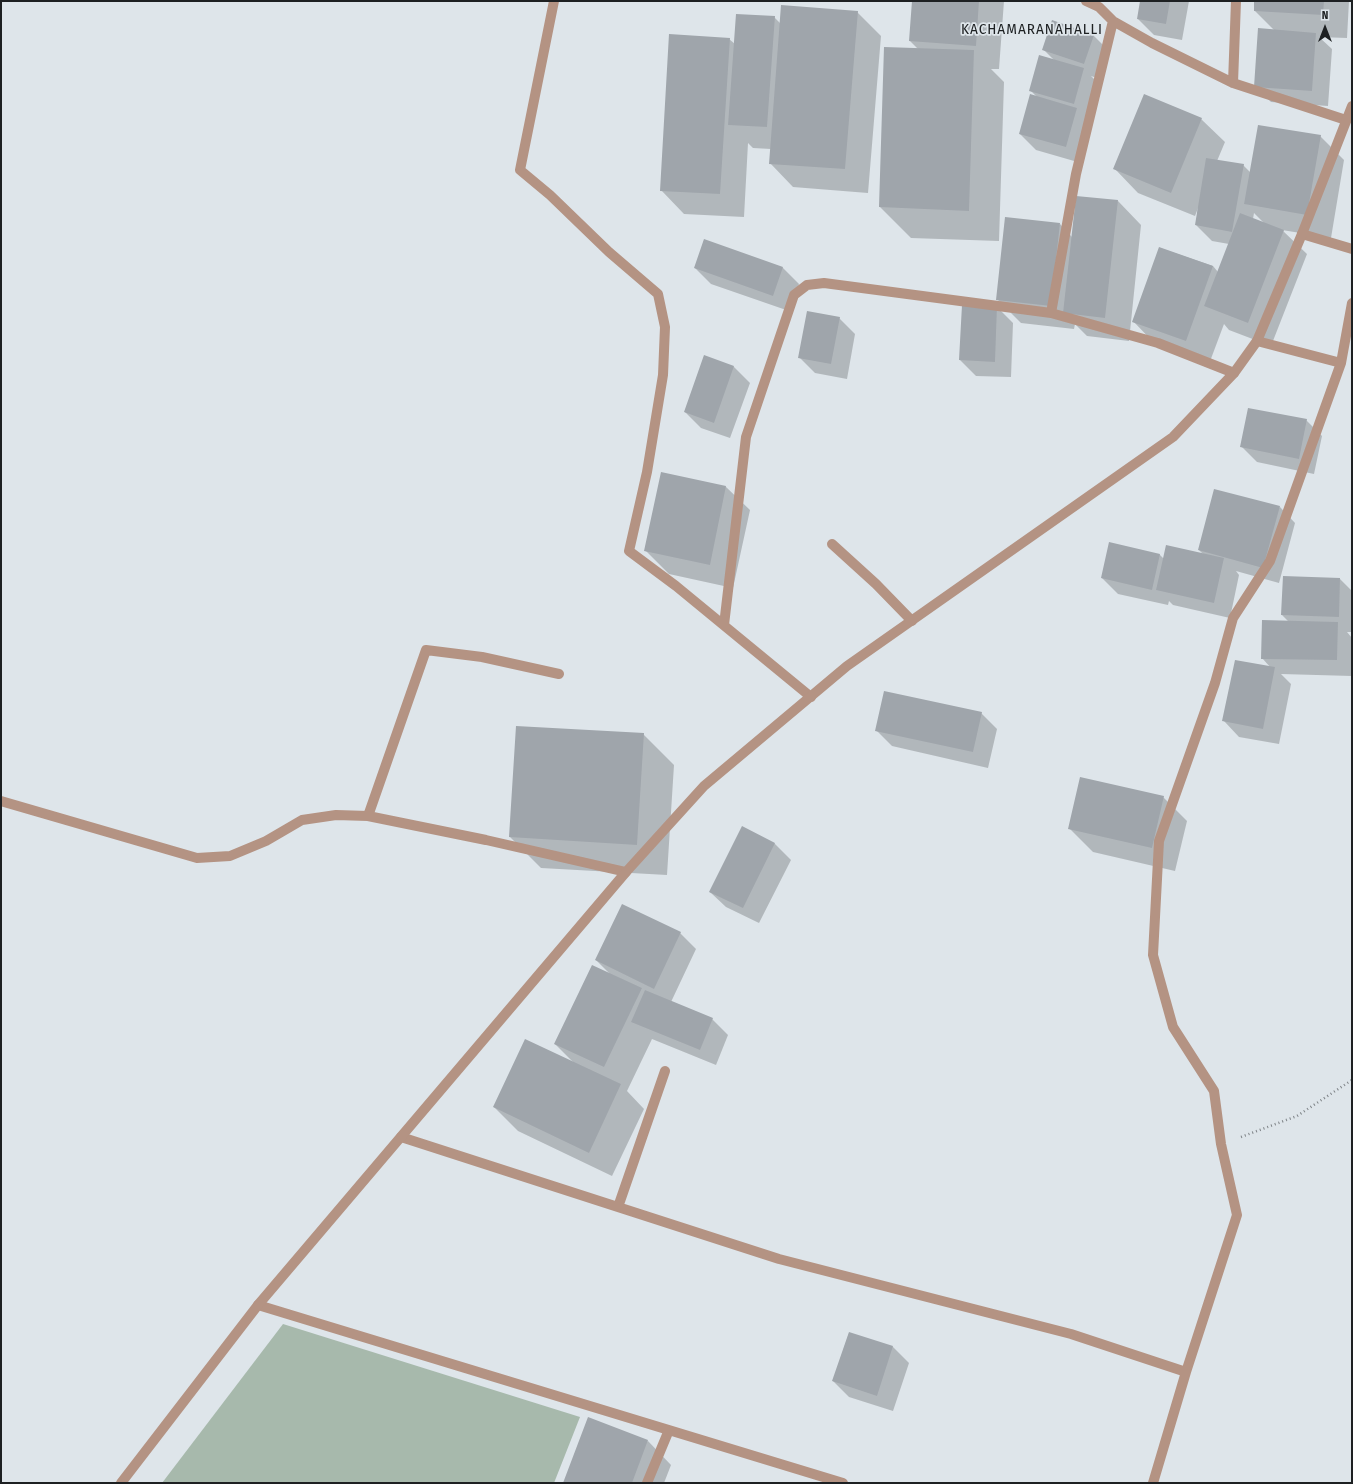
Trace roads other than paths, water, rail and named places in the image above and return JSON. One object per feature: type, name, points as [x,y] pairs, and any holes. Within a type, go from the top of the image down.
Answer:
[{"type":"street","points":[[554,1],[520,170],[550,195],[609,252],[658,294],[665,327],[663,375],[647,472],[630,551],[676,586],[811,697]]},
{"type":"street","points":[[1086,1],[1100,4],[1114,21],[1152,43],[1233,84],[1346,120]]},
{"type":"street","points":[[1233,84],[1236,1]]},
{"type":"street","points":[[1051,314],[1076,174],[1114,21]]},
{"type":"street","points":[[121,1483],[258,1306],[626,872],[704,786],[848,666],[1172,437],[1234,373],[1257,341],[1302,234],[1352,106]]},
{"type":"street","points":[[1302,234],[1352,249]]},
{"type":"street","points":[[724,625],[746,437],[794,295],[807,285],[824,283],[1051,314],[1158,343],[1234,373]]},
{"type":"street","points":[[1153,1483],[1186,1372],[1237,1215],[1222,1144],[1214,1091],[1173,1027],[1153,955],[1159,841],[1215,683],[1233,618],[1270,561],[1341,363],[1352,303]]},
{"type":"street","points":[[1257,341],[1341,363]]},
{"type":"street","points":[[832,544],[876,584],[912,621]]},
{"type":"street","points":[[368,816],[426,650],[482,657],[559,674]]},
{"type":"street","points":[[1,801],[197,858],[230,856],[266,841],[302,820],[336,815],[368,816],[486,840],[626,872]]},
{"type":"street","points":[[618,1207],[665,1071]]},
{"type":"street","points":[[401,1137],[779,1259],[1071,1334],[1186,1372]]},
{"type":"street","points":[[258,1306],[843,1483]]},
{"type":"street","points":[[647,1483],[669,1430]]},
{"type":"district","name":"KACHAMARANAHALLI","points":[[1032,30]]}]
